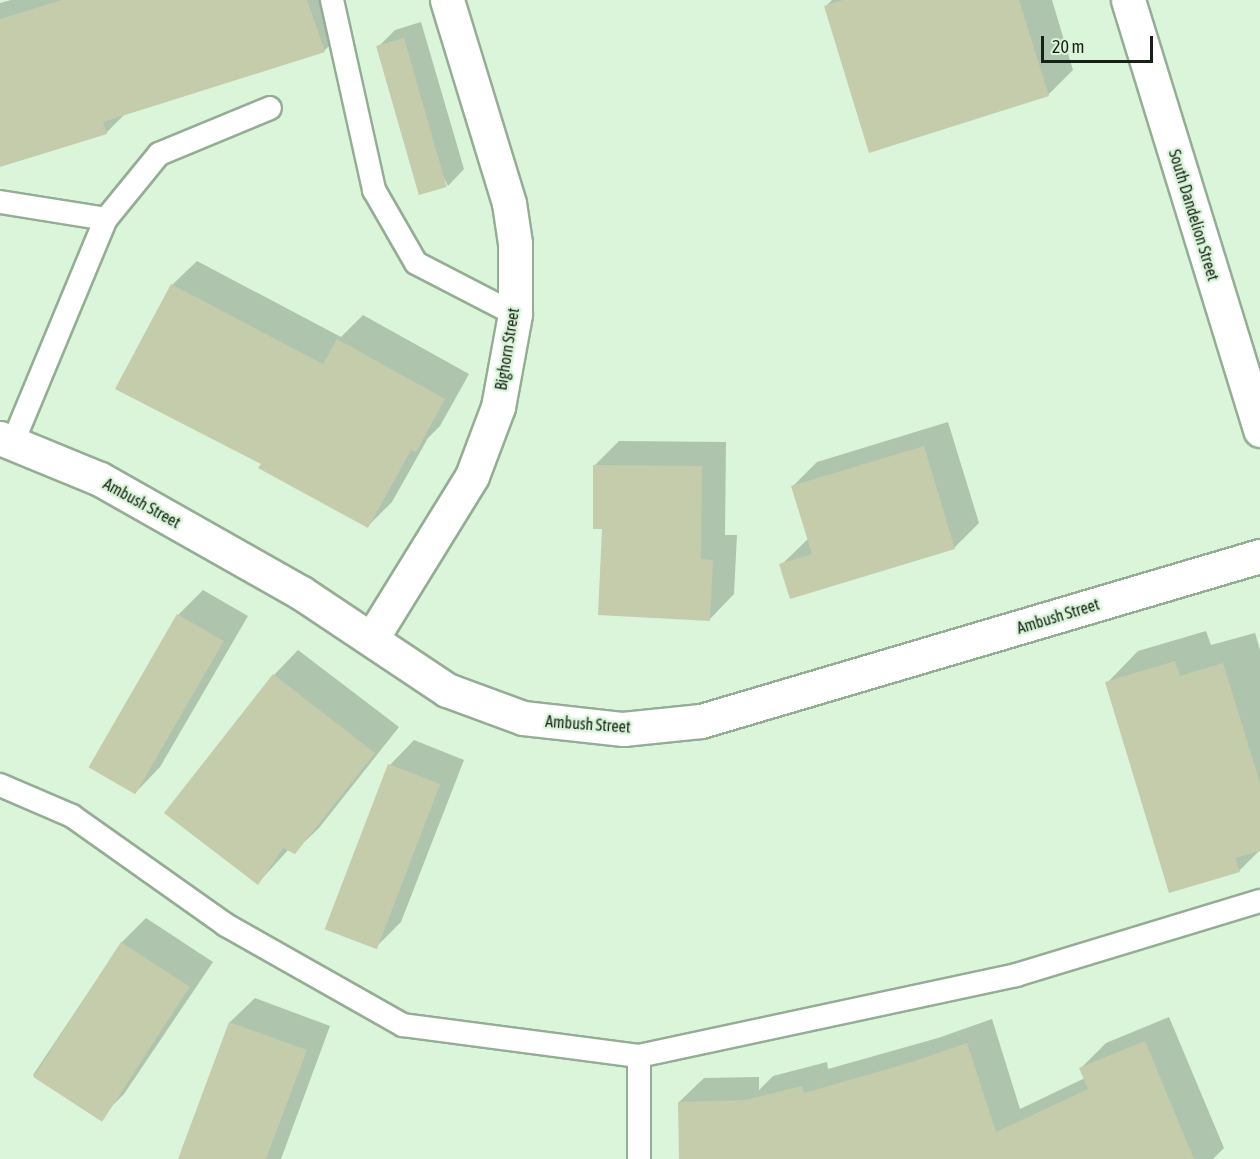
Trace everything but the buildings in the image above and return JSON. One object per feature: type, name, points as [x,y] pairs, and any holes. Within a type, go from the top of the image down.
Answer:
[{"type":"street","name":"Bighorn Street","points":[[372,639],[472,476],[498,407],[515,314],[515,243],[508,204],[447,0]]},
{"type":"street","name":"South Dandelion Street","points":[[1128,0],[1260,430]]},
{"type":"street","name":"Ambush Street","points":[[6,440],[100,479],[300,592],[447,690],[523,718],[623,729],[701,722],[1260,556]]},
{"type":"lane","points":[[332,0],[374,190],[416,263],[515,314]]},
{"type":"lane","points":[[6,440],[106,219],[159,154],[270,108]]},
{"type":"lane","points":[[0,202],[106,219]]},
{"type":"lane","points":[[0,784],[72,816],[226,925],[403,1025],[639,1056],[1016,975],[1260,901]]},
{"type":"lane","points":[[639,1056],[639,1159]]}]
